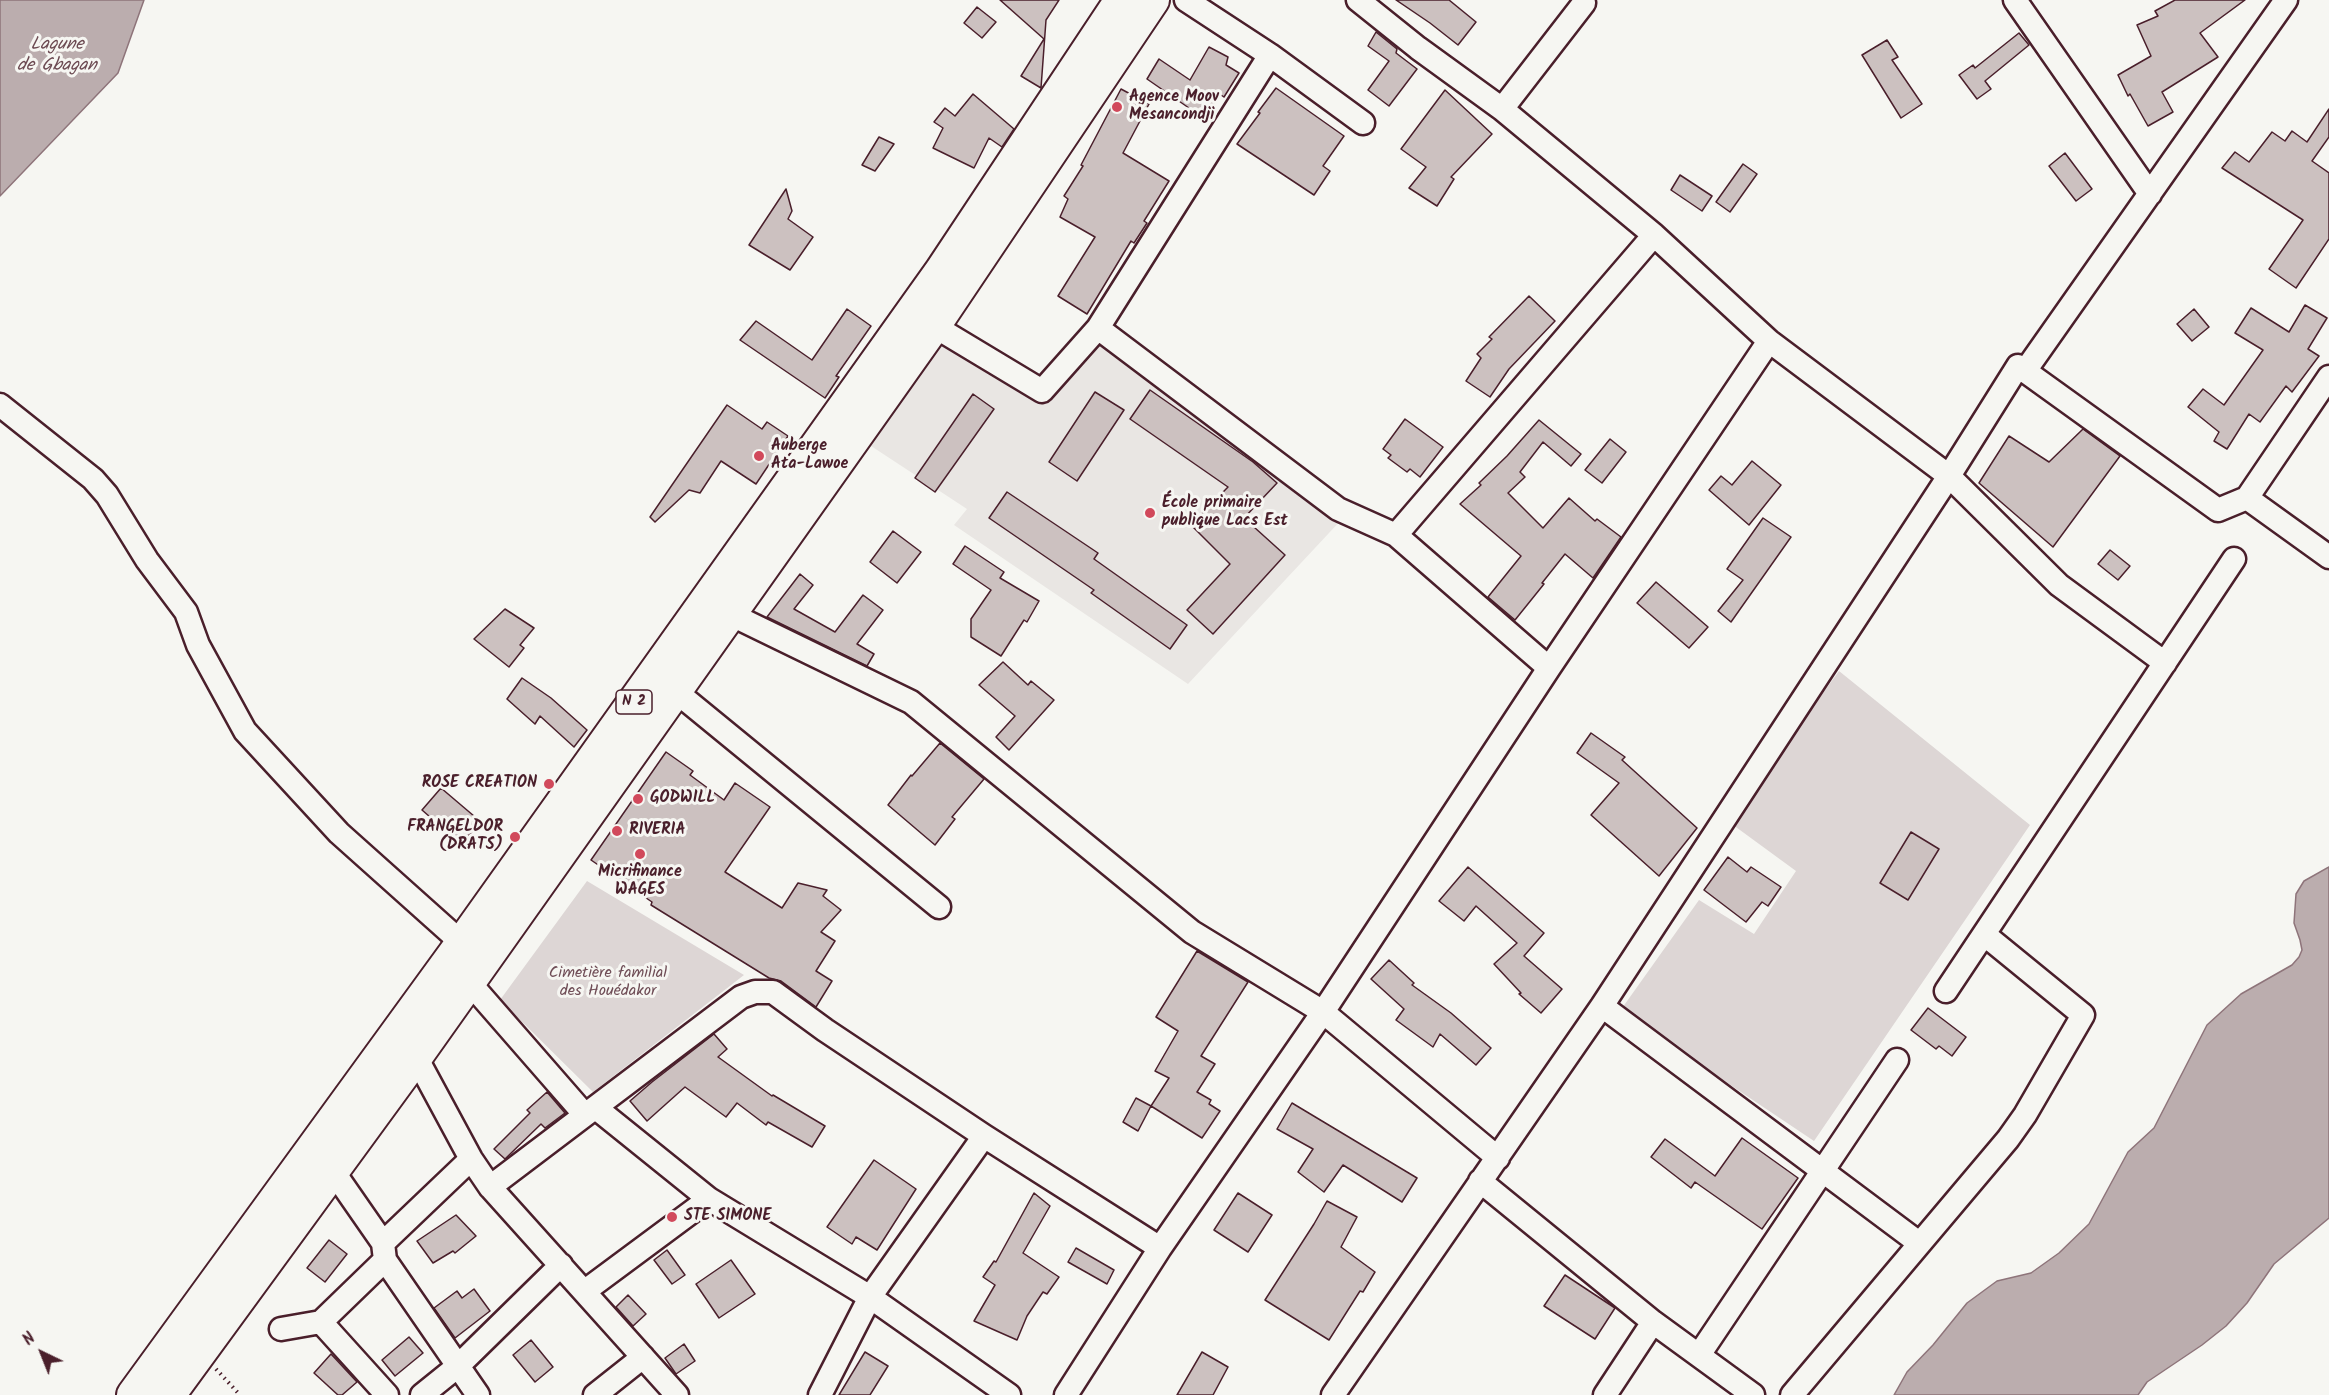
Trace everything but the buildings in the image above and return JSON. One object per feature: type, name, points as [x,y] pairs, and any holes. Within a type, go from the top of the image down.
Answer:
[{"type":"highway","name":"N 2","points":[[133,1395],[462,943],[941,271],[1121,0]]},
{"type":"highway","name":"N 2","points":[[168,1395],[416,1057],[934,326],[1153,0]]},
{"type":"street","points":[[1186,0],[1270,55],[1364,123]]},
{"type":"street","points":[[1358,0],[1418,48],[1502,109],[1654,235],[1769,341],[1949,476],[2059,585],[2165,663]]},
{"type":"street","points":[[2015,0],[2150,194]]},
{"type":"street","points":[[2025,371],[2286,0]]},
{"type":"street","points":[[1502,109],[1584,3]]},
{"type":"street","points":[[934,326],[1042,391],[1098,328],[1270,55]]},
{"type":"street","points":[[1396,535],[1654,235]]},
{"type":"street","points":[[1098,328],[1338,509],[1396,535],[1549,668]]},
{"type":"street","points":[[1066,1395],[1160,1248],[1323,1012],[1549,668],[1769,341]]},
{"type":"street","points":[[1333,1395],[1602,1006],[1949,476],[2018,366],[2218,510],[2247,498],[2329,377]]},
{"type":"street","points":[[0,405],[93,479],[106,495],[147,560],[186,612],[198,645],[245,731],[339,833],[462,943]]},
{"type":"street","points":[[2247,498],[2329,557]]},
{"type":"street","points":[[1946,991],[2234,559]]},
{"type":"street","points":[[730,614],[911,702],[1192,932],[1323,1012],[1498,1158]]},
{"type":"street","points":[[674,690],[939,907]]},
{"type":"street","points":[[1792,1395],[2008,1139],[2025,1115],[2083,1014],[1984,935]]},
{"type":"street","points":[[469,982],[590,1112],[709,1199],[870,1297],[1005,1394]]},
{"type":"street","points":[[490,1187],[741,997],[755,992],[773,992],[825,1030],[984,1136],[1160,1248]]},
{"type":"street","points":[[1602,1006],[1919,1243]]},
{"type":"street","points":[[416,1057],[471,1159],[490,1187],[677,1395]]},
{"type":"street","points":[[1699,1355],[1897,1060]]},
{"type":"street","points":[[820,1395],[870,1297],[984,1136]]},
{"type":"street","points":[[281,1329],[321,1322],[471,1159]]},
{"type":"street","points":[[333,1171],[478,1395]]},
{"type":"street","points":[[1480,1181],[1653,1322],[1754,1395]]},
{"type":"street","points":[[585,1291],[709,1199]]},
{"type":"street","points":[[422,1395],[458,1366],[561,1265]]},
{"type":"street","points":[[321,1322],[387,1395]]},
{"type":"street","points":[[1605,1395],[1653,1322]]},
{"type":"street","points":[[595,1395],[643,1357]]},
{"type":"path","points":[[200,1351],[240,1395]]},
{"type":"shaded area","name":"École primaire publique Lacs Est","points":[[1103,340],[1343,518],[1188,684],[954,525],[967,509],[868,444],[943,342],[1047,394]]},
{"type":"green space","points":[[1839,671],[2030,825],[1814,1141],[1620,1011],[1699,900],[1754,934],[1796,871],[1729,822]]},
{"type":"green space","name":"Cimetière familial des Houédakor","points":[[587,881],[744,975],[593,1092],[500,1000]]},
{"type":"water","name":"Lagune de Gbagan","points":[[0,0],[144,0],[118,73],[0,196]]},
{"type":"water","points":[[2329,867],[2329,1218],[2274,1264],[2247,1303],[2226,1326],[2147,1382],[2138,1395],[1894,1395],[1907,1372],[1933,1345],[1967,1303],[1997,1281],[2031,1273],[2059,1253],[2089,1224],[2128,1152],[2154,1128],[2207,1025],[2241,994],[2292,965],[2299,957],[2302,950],[2294,923],[2296,894],[2304,881]]},
{"type":"place","name":"Agence Moov Mesancondji","points":[[1117,107]]},
{"type":"place","name":"Auberge Ata-Lawoe","points":[[759,456]]},
{"type":"place","name":"École primaire publique Lacs Est","points":[[1150,513]]},
{"type":"place","name":"ROSE CREATION","points":[[549,784]]},
{"type":"place","name":"GODWILL","points":[[638,799]]},
{"type":"place","name":"RIVERIA","points":[[617,831]]},
{"type":"place","name":"FRANGELDOR (DRATS)","points":[[515,837]]},
{"type":"place","name":"Micrifinance WAGES","points":[[640,854]]},
{"type":"place","name":"STE SIMONE","points":[[672,1217]]}]
